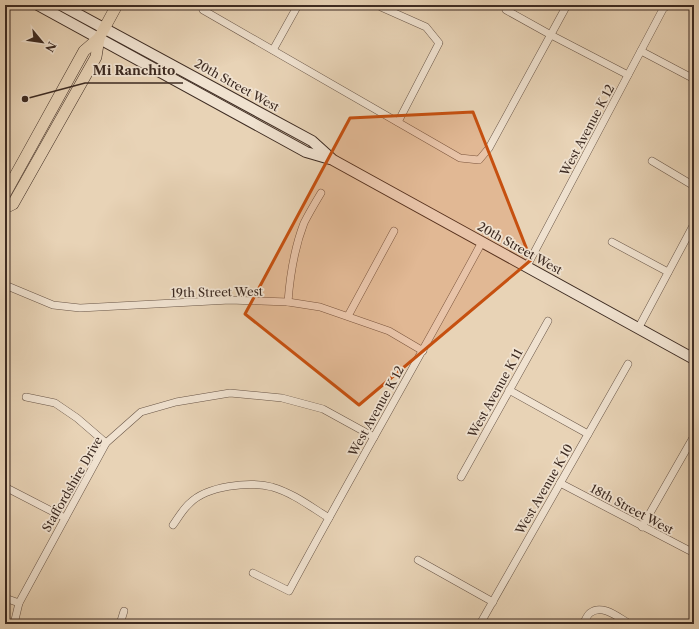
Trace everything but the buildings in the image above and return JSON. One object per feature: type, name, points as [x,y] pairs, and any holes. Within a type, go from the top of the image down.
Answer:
[{"type":"main road","name":"20th Street West","points":[[38,5],[102,33],[312,141],[333,160],[639,327],[694,359]]},
{"type":"main road","name":"20th Street West","points":[[61,5],[102,33]]},
{"type":"main road","points":[[5,208],[13,204],[96,57],[102,33],[117,5]]},
{"type":"main road","points":[[5,194],[84,51],[102,33]]},
{"type":"street","points":[[201,5],[203,10],[460,158],[479,160],[489,148],[567,5]]},
{"type":"street","points":[[273,50],[298,5]]},
{"type":"street","name":"West Avenue K 12","points":[[527,266],[663,9],[668,5]]},
{"type":"street","points":[[381,7],[426,27],[439,43],[398,122]]},
{"type":"street","points":[[506,10],[551,36],[628,76]]},
{"type":"street","points":[[641,51],[694,79]]},
{"type":"street","points":[[652,161],[694,186]]},
{"type":"street","points":[[288,302],[294,251],[305,222],[321,193]]},
{"type":"street","points":[[639,327],[694,224]]},
{"type":"street","points":[[348,316],[394,231]]},
{"type":"street","name":"West Avenue K 12","points":[[253,573],[289,591],[482,242]]},
{"type":"street","points":[[612,242],[668,272]]},
{"type":"street","name":"19th Street West","points":[[5,285],[52,305],[80,308],[230,300],[288,302],[320,307],[390,331],[423,351]]},
{"type":"street","name":"West Avenue K 11","points":[[461,477],[548,321]]},
{"type":"street","name":"West Avenue K 10","points":[[480,624],[628,364]]},
{"type":"street","points":[[509,390],[588,434]]},
{"type":"street","name":"Staffordshire Drive","points":[[14,624],[19,603],[106,443],[140,412],[176,402],[230,394],[282,398],[322,409],[374,437]]},
{"type":"street","points":[[26,397],[55,403],[77,418],[106,443]]},
{"type":"street","points":[[642,527],[693,440]]},
{"type":"street","name":"18th Street West","points":[[560,483],[694,553]]},
{"type":"street","points":[[173,525],[190,502],[212,490],[231,486],[249,485],[271,487],[294,496],[329,518]]},
{"type":"street","points":[[5,487],[65,518]]},
{"type":"street","points":[[418,560],[493,602]]},
{"type":"street","points":[[5,598],[19,603]]},
{"type":"street","points":[[583,624],[589,614],[595,610],[603,609],[630,624]]},
{"type":"street","points":[[120,624],[124,611]]},
{"type":"highlighted area","points":[[473,112],[531,260],[359,405],[245,314],[350,118]]},
{"type":"place","name":"Mi Ranchito","points":[[25,99]]}]
